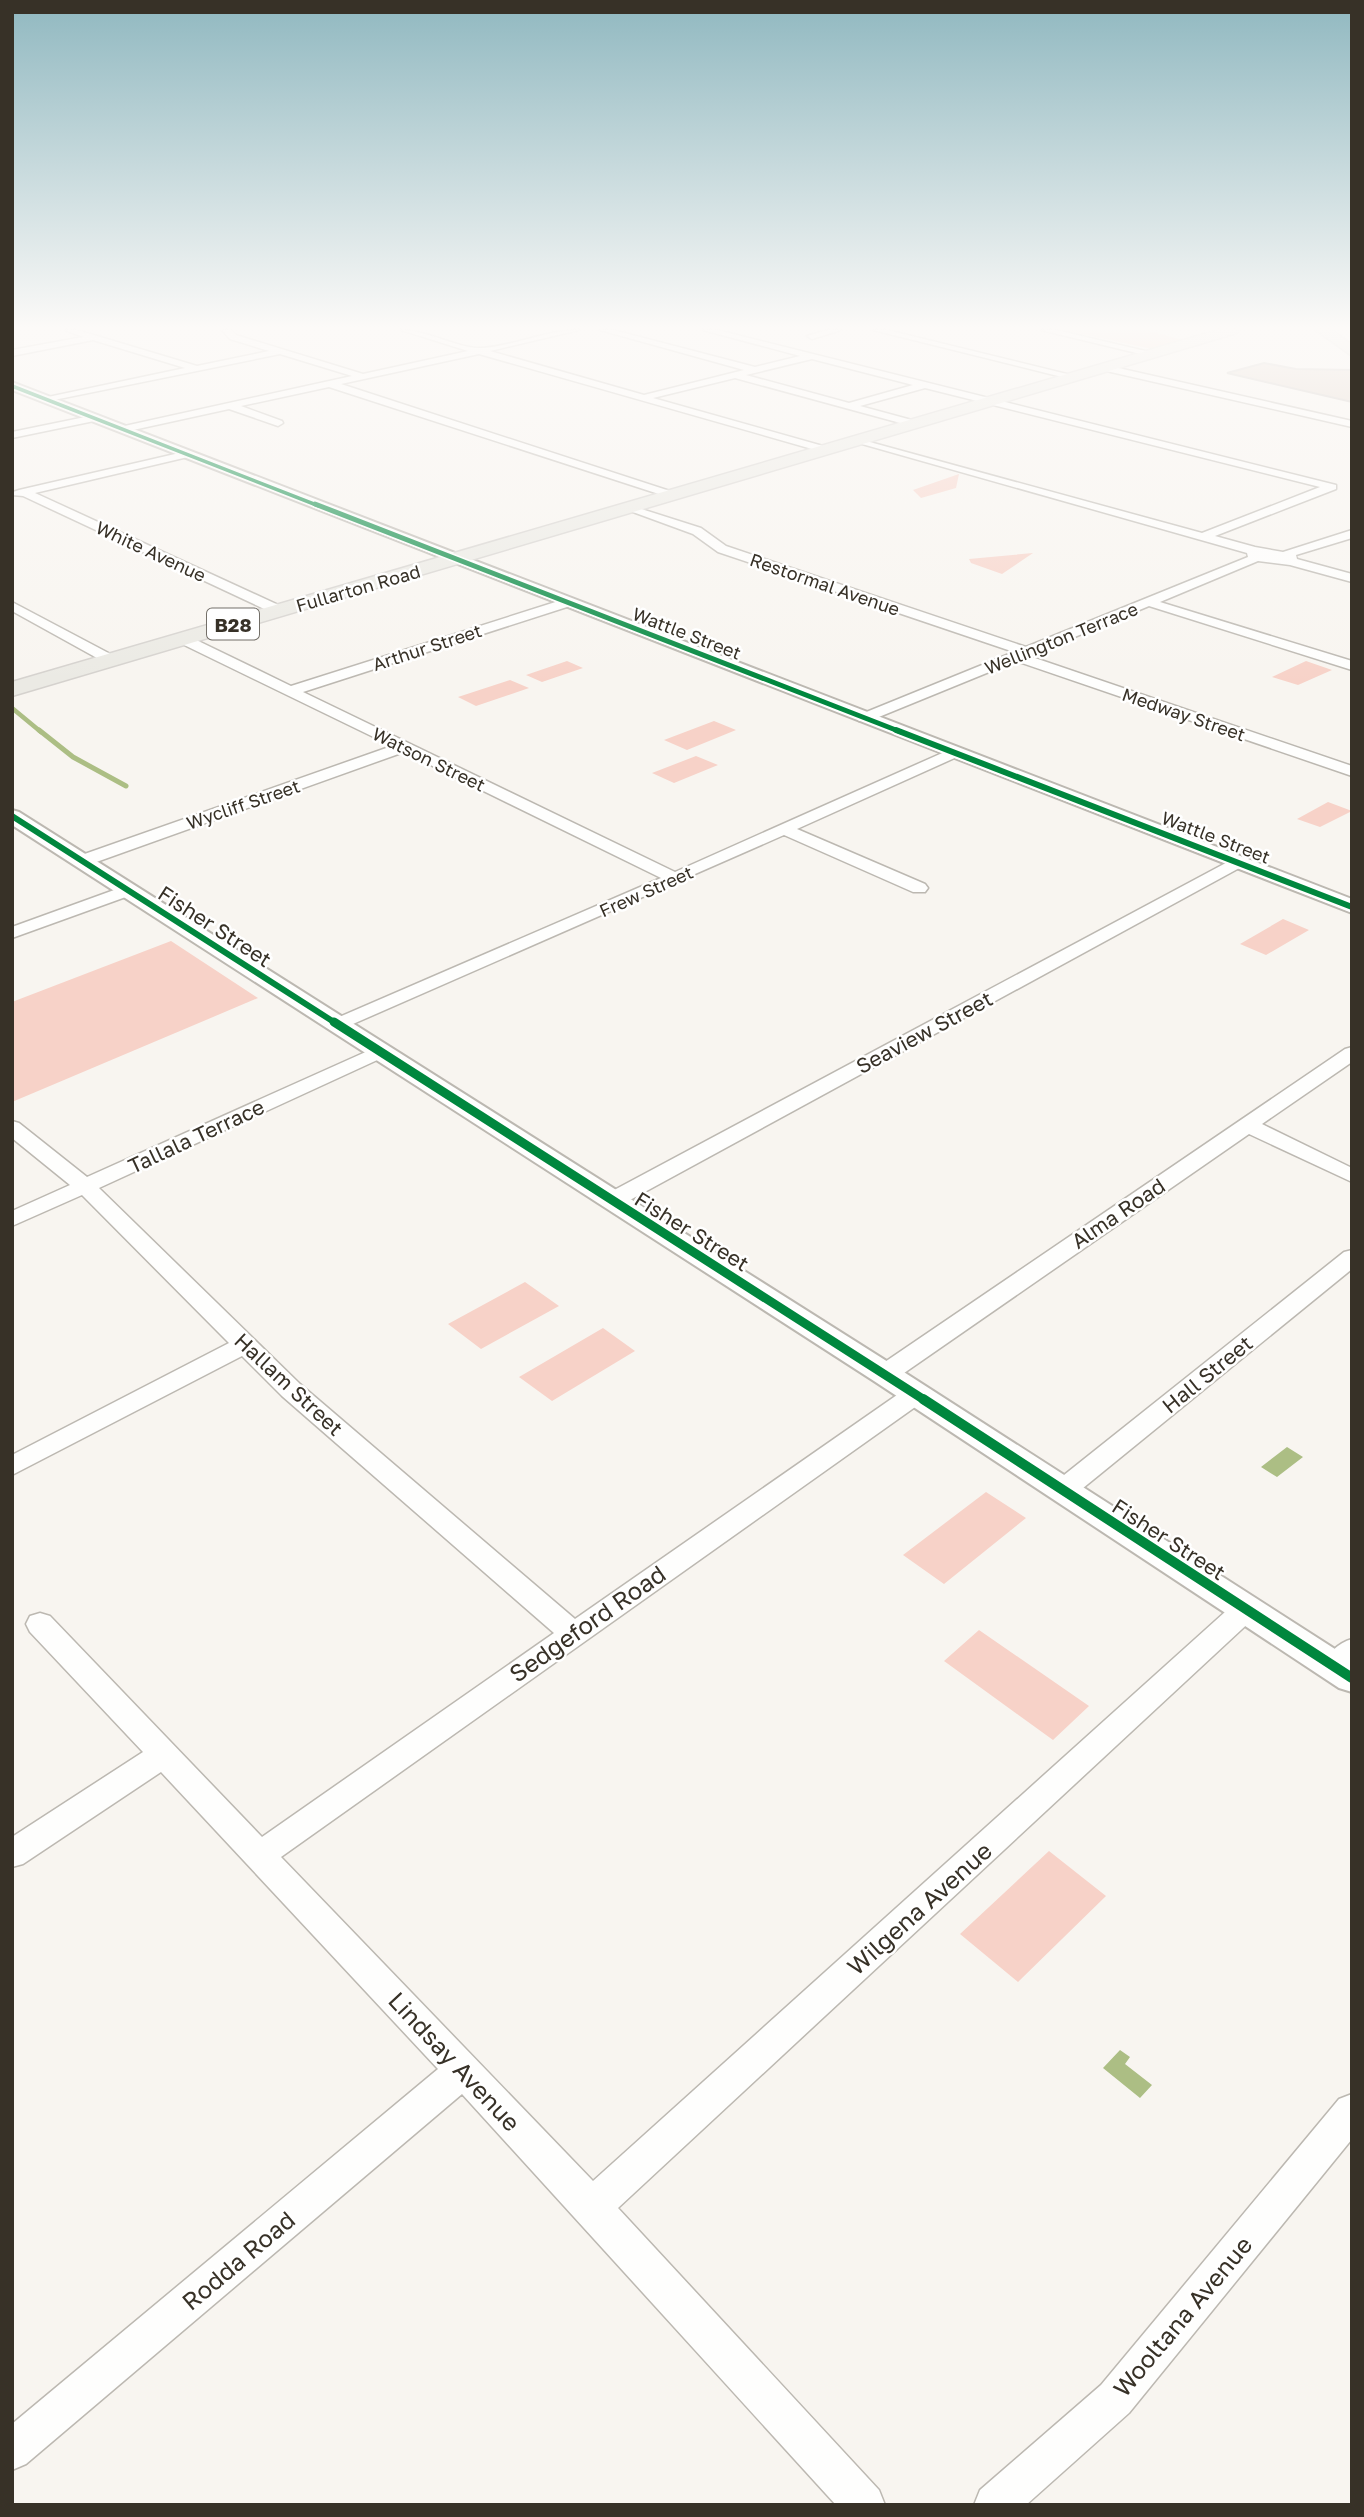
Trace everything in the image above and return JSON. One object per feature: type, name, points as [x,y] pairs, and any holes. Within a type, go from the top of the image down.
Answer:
[{"type":"main road","name":"Fullarton Road","points":[[12,689],[834,447]]},
{"type":"street","name":"Wattle Street","points":[[171,447],[565,603],[1352,907]]},
{"type":"street","points":[[526,447],[672,495]]},
{"type":"street","points":[[817,447],[826,450]]},
{"type":"street","points":[[885,447],[1256,554],[1287,558],[1352,578]]},
{"type":"street","points":[[1173,447],[1332,487],[1202,537]]},
{"type":"street","points":[[17,494],[188,454]]},
{"type":"street","name":"White Avenue","points":[[17,494],[280,611]]},
{"type":"street","name":"Restormal Avenue","points":[[628,508],[697,531],[722,549],[1021,654]]},
{"type":"street","points":[[1287,558],[1352,534]]},
{"type":"street","name":"Wellington Terrace","points":[[864,718],[1147,602],[1256,554]]},
{"type":"street","points":[[1147,602],[1352,666]]},
{"type":"street","name":"Arthur Street","points":[[290,691],[565,603]]},
{"type":"street","points":[[12,606],[111,660]]},
{"type":"street","name":"Watson Street","points":[[183,639],[676,878]]},
{"type":"street","name":"Medway Street","points":[[1021,654],[1352,771]]},
{"type":"street","name":"Wycliff Street","points":[[82,861],[404,747]]},
{"type":"street","name":"Frew Street","points":[[337,1025],[676,878],[954,753]]},
{"type":"street","name":"Fisher Street","points":[[12,816],[885,1374],[1245,1610],[1346,1665]]},
{"type":"street","points":[[783,829],[919,888]]},
{"type":"street","name":"Seaview Street","points":[[611,1201],[1237,862]]},
{"type":"street","points":[[12,933],[128,890]]},
{"type":"street","name":"Tallala Terrace","points":[[12,1219],[379,1052]]},
{"type":"street","name":"Alma Road","points":[[885,1374],[1352,1053]]},
{"type":"street","points":[[1247,1125],[1352,1177]]},
{"type":"street","name":"Hallam Street","points":[[12,1127],[86,1187],[291,1390],[573,1633]]},
{"type":"street","name":"Hall Street","points":[[1063,1490],[1352,1257]]},
{"type":"street","points":[[12,1466],[246,1344]]},
{"type":"street","name":"Sedgeford Road","points":[[260,1855],[916,1394]]},
{"type":"street","name":"Wilgena Avenue","points":[[593,2207],[1245,1610]]},
{"type":"street","name":"Lindsay Avenue","points":[[40,1624],[593,2207],[864,2505]]},
{"type":"street","points":[[12,1854],[164,1754]]},
{"type":"street","name":"Rodda Road","points":[[12,2450],[464,2070]]},
{"type":"street","name":"Wooltana Avenue","points":[[995,2505],[1115,2399],[1352,2111]]},
{"type":"shaded area","points":[[959,474],[956,488],[921,498],[913,490]]},
{"type":"shaded area","points":[[1033,553],[1002,574],[971,563],[969,559]]},
{"type":"shaded area","points":[[567,661],[583,668],[542,682],[526,675]]},
{"type":"shaded area","points":[[1306,661],[1332,670],[1298,685],[1272,677]]},
{"type":"shaded area","points":[[510,680],[529,688],[476,706],[458,697]]},
{"type":"shaded area","points":[[714,721],[736,730],[687,750],[664,740]]},
{"type":"shaded area","points":[[696,756],[718,765],[674,783],[652,773]]},
{"type":"shaded area","points":[[1328,802],[1352,811],[1320,827],[1297,819]]},
{"type":"shaded area","points":[[1283,919],[1309,930],[1266,955],[1240,944]]},
{"type":"shaded area","points":[[171,941],[258,998],[12,1102],[12,1002]]},
{"type":"shaded area","points":[[525,1282],[559,1306],[481,1349],[448,1324]]},
{"type":"shaded area","points":[[603,1328],[635,1351],[552,1401],[519,1377]]},
{"type":"shaded area","points":[[1287,1447],[1303,1457],[1277,1477],[1261,1467]]},
{"type":"shaded area","points":[[986,1492],[1026,1518],[944,1584],[903,1555]]},
{"type":"shaded area","points":[[979,1630],[1089,1706],[1053,1740],[944,1661]]},
{"type":"shaded area","points":[[1049,1851],[1106,1896],[1018,1982],[960,1934]]},
{"type":"shaded area","points":[[1120,2050],[1130,2057],[1125,2064],[1152,2085],[1140,2098],[1103,2068]]},
{"type":"waterway","points":[[12,708],[41,732]]},
{"type":"waterway","points":[[39,730],[73,757],[126,786]]},
{"type":"cycle path","points":[[170,447],[1352,907]]},
{"type":"cycle path","points":[[12,816],[885,1374],[1352,1678]]}]
